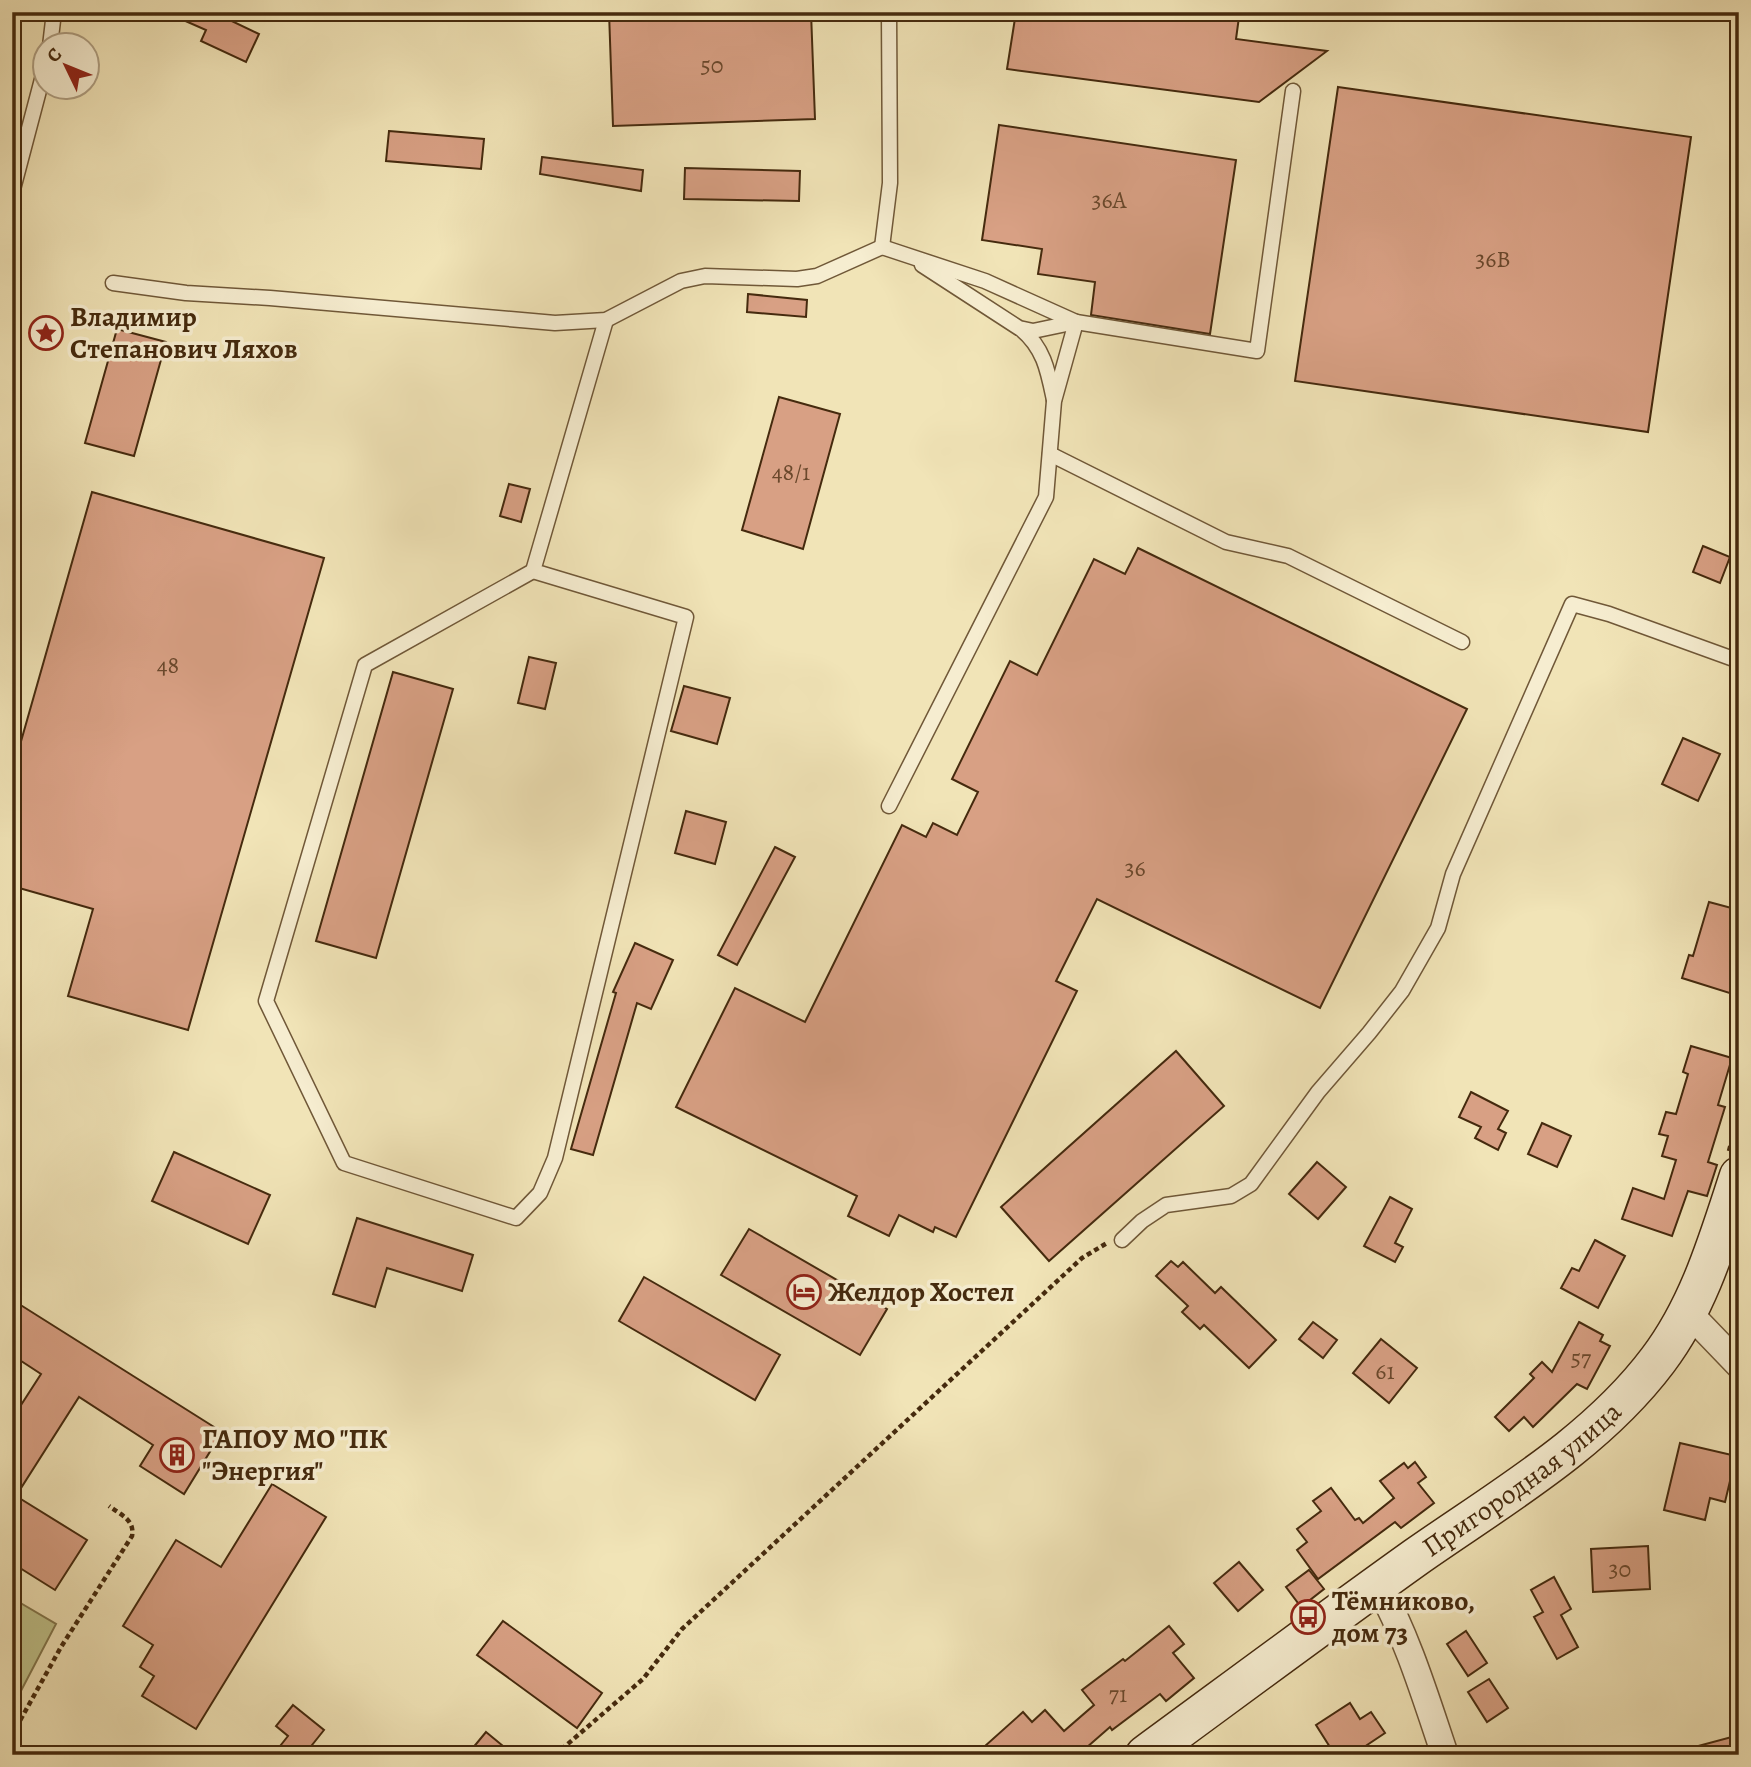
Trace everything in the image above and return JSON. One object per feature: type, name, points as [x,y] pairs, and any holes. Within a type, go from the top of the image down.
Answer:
[{"type":"street","name":"Пригородная улица","points":[[1145,1755],[1378,1584],[1554,1460],[1598,1424],[1644,1378],[1688,1312],[1709,1263],[1733,1168]]},
{"type":"street","points":[[1688,1312],[1739,1365]]},
{"type":"street","points":[[1378,1584],[1396,1616],[1412,1655],[1445,1755]]},
{"type":"lane","points":[[52,32],[54,12]]},
{"type":"lane","points":[[882,247],[890,183],[889,12]]},
{"type":"lane","points":[[113,283],[186,293],[555,323],[606,320],[681,281],[705,276],[807,278],[835,269],[882,247],[985,281],[1076,321],[1257,351],[1293,91]]},
{"type":"lane","points":[[12,193],[36,102]]},
{"type":"lane","points":[[907,255],[1019,328],[1039,348],[1046,361]]},
{"type":"lane","points":[[533,571],[685,617],[555,1158],[540,1193],[516,1218],[344,1163],[266,1001],[365,665],[533,571],[606,320]]},
{"type":"lane","points":[[1019,328],[1033,331],[1076,321]]},
{"type":"lane","points":[[889,806],[1046,497],[1055,401],[1076,321]]},
{"type":"lane","points":[[1054,327],[1044,346],[1055,401]]},
{"type":"lane","points":[[1050,454],[1226,542],[1288,556],[1462,642]]},
{"type":"lane","points":[[1122,1240],[1142,1221],[1166,1205],[1231,1196],[1251,1184],[1318,1092],[1402,991],[1438,928],[1452,874],[1573,604],[1609,614],[1739,662]]},
{"type":"path","points":[[1733,1168],[1739,1113]]},
{"type":"path","points":[[555,1755],[643,1679],[682,1629],[1082,1258],[1093,1250],[1122,1240]]},
{"type":"path","points":[[12,1735],[61,1647],[132,1536],[134,1528],[130,1521],[109,1506]]},
{"type":"green space","points":[[12,1598],[56,1624],[12,1708]]},
{"type":"building","points":[[165,12],[213,12],[259,34],[246,62],[201,41],[206,30]]},
{"type":"building","points":[[609,12],[811,12],[815,119],[613,126]]},
{"type":"building","points":[[1016,12],[1202,12],[1239,17],[1236,39],[1327,51],[1259,102],[1007,69]]},
{"type":"building","points":[[1338,87],[1691,137],[1648,432],[1295,381]]},
{"type":"building","points":[[999,125],[1236,160],[1210,334],[1091,315],[1095,282],[1038,274],[1042,249],[982,240]]},
{"type":"building","points":[[389,131],[484,139],[481,169],[386,161]]},
{"type":"building","points":[[542,157],[643,170],[641,191],[540,174]]},
{"type":"building","points":[[685,168],[800,171],[799,201],[684,199]]},
{"type":"building","points":[[748,294],[807,300],[806,317],[747,312]]},
{"type":"building","points":[[117,329],[166,342],[134,456],[85,443]]},
{"type":"building","points":[[779,397],[840,414],[803,549],[742,530]]},
{"type":"building","points":[[509,484],[530,489],[521,522],[500,516]]},
{"type":"building","points":[[92,492],[324,558],[188,1030],[68,996],[93,909],[12,886],[12,773]]},
{"type":"building","points":[[1703,546],[1730,557],[1720,583],[1693,572]]},
{"type":"building","points":[[1138,548],[1467,709],[1320,1008],[1097,899],[1056,981],[1077,991],[956,1237],[935,1227],[933,1232],[899,1215],[889,1236],[848,1216],[857,1196],[676,1107],[735,988],[805,1022],[902,825],[926,837],[933,823],[957,835],[978,792],[952,779],[1010,661],[1037,675],[1094,559],[1125,574]]},
{"type":"building","points":[[529,657],[556,663],[545,709],[518,703]]},
{"type":"building","points":[[393,672],[453,689],[376,958],[316,941]]},
{"type":"building","points":[[684,686],[730,698],[717,744],[671,731]]},
{"type":"building","points":[[1683,738],[1720,754],[1698,801],[1662,784]]},
{"type":"building","points":[[686,811],[726,822],[715,864],[675,853]]},
{"type":"building","points":[[775,847],[795,857],[737,965],[718,955]]},
{"type":"building","points":[[1709,902],[1739,910],[1739,996],[1682,978],[1689,955],[1693,956]]},
{"type":"building","points":[[635,943],[673,960],[651,1009],[637,1003],[593,1155],[571,1149],[616,993],[613,992]]},
{"type":"building","points":[[1691,1046],[1732,1058],[1718,1105],[1725,1107],[1708,1162],[1717,1165],[1707,1196],[1688,1191],[1672,1236],[1622,1219],[1633,1188],[1664,1199],[1676,1160],[1662,1156],[1668,1136],[1659,1134],[1666,1112],[1676,1114],[1688,1074],[1683,1072]]},
{"type":"building","points":[[1176,1051],[1224,1106],[1049,1261],[1001,1207]]},
{"type":"building","points":[[1471,1092],[1508,1111],[1498,1129],[1506,1133],[1498,1150],[1475,1138],[1481,1127],[1459,1117]]},
{"type":"building","points":[[1542,1123],[1571,1136],[1557,1167],[1528,1154]]},
{"type":"building","points":[[174,1152],[270,1195],[248,1244],[152,1201]]},
{"type":"building","points":[[1317,1162],[1346,1187],[1318,1219],[1289,1194]]},
{"type":"building","points":[[1390,1197],[1412,1209],[1395,1243],[1403,1247],[1395,1262],[1364,1246]]},
{"type":"building","points":[[357,1218],[473,1255],[462,1291],[387,1268],[375,1307],[333,1294]]},
{"type":"building","name":"Желдор Хостел","points":[[749,1229],[887,1309],[860,1355],[721,1275]]},
{"type":"building","points":[[1595,1240],[1625,1256],[1598,1308],[1561,1288],[1572,1268],[1579,1271]]},
{"type":"building","points":[[1171,1261],[1178,1267],[1183,1262],[1215,1293],[1221,1287],[1276,1340],[1249,1368],[1204,1325],[1200,1329],[1182,1312],[1188,1306],[1156,1276]]},
{"type":"building","points":[[644,1277],[780,1355],[755,1400],[619,1321]]},
{"type":"building","name":"ГАПОУ МО \"ПК \"Энергия\"","points":[[19,1304],[222,1432],[184,1494],[140,1466],[153,1445],[79,1397],[16,1496],[87,1540],[55,1590],[12,1563],[12,1419],[41,1374],[12,1355],[12,1315]]},
{"type":"building","points":[[1313,1322],[1337,1340],[1323,1358],[1299,1339]]},
{"type":"building","points":[[1579,1322],[1603,1335],[1600,1341],[1610,1346],[1587,1389],[1577,1384],[1533,1427],[1524,1417],[1509,1431],[1495,1417],[1534,1378],[1530,1374],[1542,1362],[1552,1372]]},
{"type":"building","points":[[1381,1339],[1417,1368],[1389,1403],[1353,1373]]},
{"type":"building","points":[[1680,1443],[1736,1456],[1725,1502],[1710,1498],[1705,1520],[1664,1510]]},
{"type":"building","points":[[1415,1462],[1426,1477],[1418,1483],[1434,1503],[1401,1528],[1395,1522],[1318,1579],[1297,1550],[1307,1542],[1297,1529],[1321,1511],[1313,1501],[1331,1488],[1355,1520],[1359,1518],[1363,1523],[1394,1498],[1380,1481],[1404,1463],[1408,1468]]},
{"type":"building","points":[[272,1484],[326,1517],[196,1729],[142,1696],[154,1676],[140,1667],[153,1645],[123,1626],[176,1540],[221,1567]]},
{"type":"building","points":[[1648,1546],[1650,1589],[1593,1592],[1591,1549]]},
{"type":"building","points":[[1239,1562],[1263,1590],[1238,1611],[1214,1583]]},
{"type":"building","points":[[1309,1570],[1324,1589],[1301,1607],[1286,1587]]},
{"type":"building","points":[[1554,1577],[1571,1609],[1561,1615],[1578,1647],[1557,1659],[1534,1617],[1543,1612],[1531,1590]]},
{"type":"building","points":[[503,1621],[602,1693],[577,1728],[477,1655]]},
{"type":"building","points":[[1169,1626],[1184,1644],[1173,1653],[1194,1678],[1166,1701],[1160,1694],[1112,1730],[1110,1727],[1078,1755],[975,1755],[1023,1712],[1032,1722],[1045,1710],[1064,1731],[1094,1705],[1082,1690],[1123,1659],[1125,1661]]},
{"type":"building","points":[[1466,1631],[1487,1663],[1468,1676],[1447,1644]]},
{"type":"building","points":[[1489,1679],[1508,1708],[1487,1722],[1468,1692]]},
{"type":"building","points":[[1350,1703],[1360,1719],[1371,1712],[1385,1733],[1352,1755],[1335,1755],[1316,1725]]},
{"type":"building","points":[[293,1705],[324,1730],[304,1755],[273,1755],[288,1736],[276,1726]]},
{"type":"building","points":[[486,1732],[514,1755],[467,1755]]},
{"type":"building","points":[[1739,1735],[1739,1755],[1688,1755],[1687,1749]]},
{"type":"place","name":"Владимир Степанович Ляхов","points":[[46,333]]},
{"type":"place","name":"Желдор Хостел","points":[[804,1292]]},
{"type":"place","name":"ГАПОУ МО \"ПК \"Энергия\"","points":[[177,1455]]},
{"type":"place","name":"Тёмниково, дом 73","points":[[1308,1617]]}]
